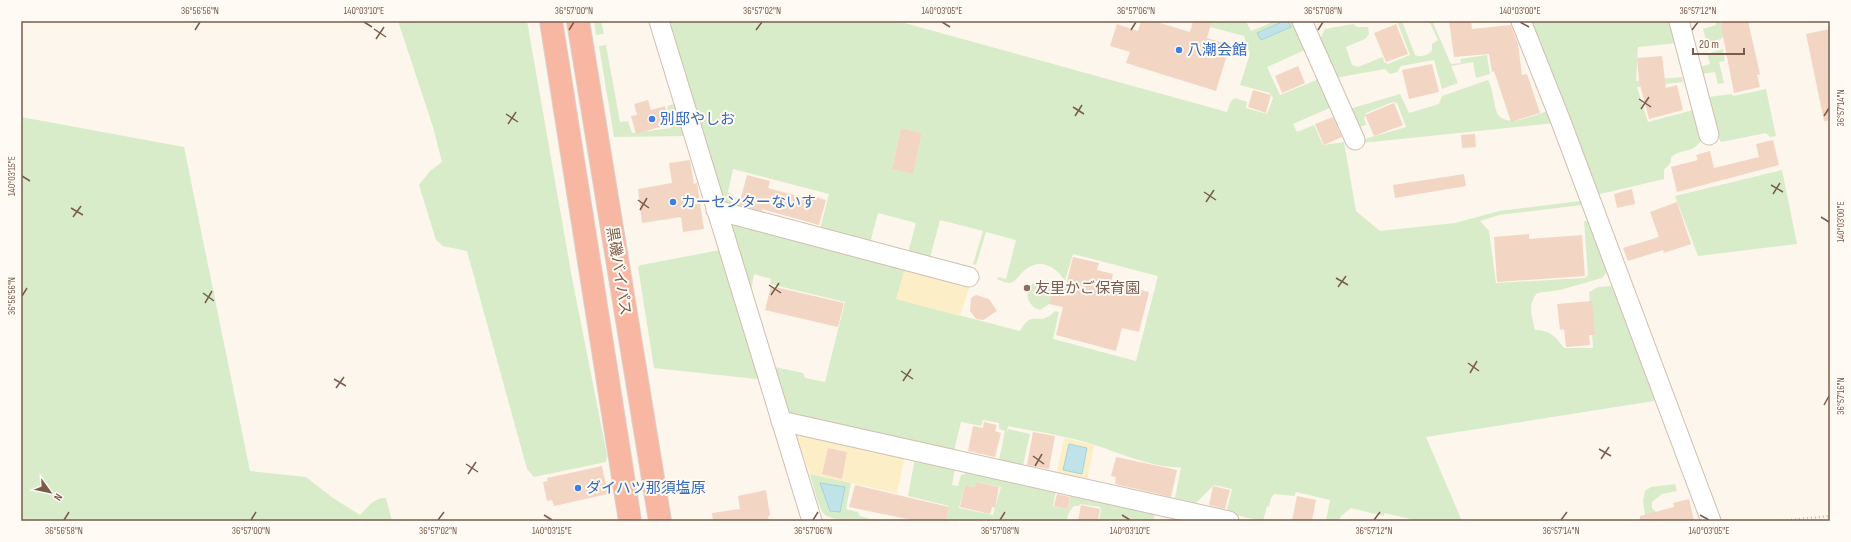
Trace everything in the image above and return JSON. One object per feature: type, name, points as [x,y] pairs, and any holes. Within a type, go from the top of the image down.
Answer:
[{"type":"highway","name":"黒磯バイパス","points":[[551,21],[630,521]]},
{"type":"highway","name":"黒磯バイパス","points":[[578,21],[660,521]]},
{"type":"street","points":[[659,21],[812,521]]},
{"type":"street","points":[[1302,21],[1354,140]]},
{"type":"street","points":[[1521,21],[1560,119],[1711,521]]},
{"type":"street","points":[[1679,21],[1708,135]]},
{"type":"street","points":[[716,210],[969,277]]},
{"type":"street","points":[[781,421],[1229,521]]},
{"type":"path","points":[[1779,521],[1830,516]]},
{"type":"green space","points":[[398,21],[527,21],[572,278],[607,455],[606,462],[534,477],[527,469],[467,251],[443,246],[436,240],[419,185],[430,171],[442,162],[433,127]]},
{"type":"green space","points":[[594,21],[601,21],[604,34],[596,35]]},
{"type":"green space","points":[[668,21],[897,21],[1227,112],[1231,101],[1235,98],[1247,102],[1246,108],[1267,114],[1273,98],[1270,93],[1240,85],[1250,54],[1244,36],[1210,27],[1212,21],[1246,21],[1251,31],[1275,21],[1284,21],[1258,33],[1261,40],[1291,26],[1288,21],[1295,21],[1307,49],[1267,67],[1280,95],[1319,79],[1332,107],[1293,124],[1297,132],[1314,125],[1323,145],[1344,142],[1356,211],[1380,231],[1455,223],[1499,211],[1580,201],[1582,205],[1499,215],[1480,221],[1489,231],[1496,283],[1585,278],[1588,275],[1584,221],[1589,221],[1607,272],[1602,278],[1560,290],[1537,293],[1531,306],[1535,330],[1545,331],[1552,334],[1564,348],[1593,348],[1589,292],[1598,287],[1613,286],[1658,394],[1654,401],[1426,437],[1462,521],[1420,521],[1384,513],[1384,516],[1351,508],[1341,516],[1339,521],[1326,521],[1330,500],[1296,492],[1294,496],[1274,494],[1271,498],[1269,507],[1267,506],[1263,521],[1226,513],[1232,489],[1214,485],[1196,503],[1175,498],[1181,467],[1161,466],[1095,445],[1063,437],[1008,426],[1006,439],[1008,429],[1030,434],[1023,465],[999,460],[1005,431],[999,429],[999,423],[983,420],[981,426],[961,422],[954,451],[796,416],[788,411],[775,367],[803,373],[805,378],[825,382],[845,302],[770,284],[771,279],[754,274],[751,290],[730,228],[734,224],[905,268],[897,299],[1020,331],[1029,320],[1044,318],[1055,311],[1059,312],[1053,339],[1136,361],[1158,276],[1073,254],[1065,281],[1053,268],[1043,264],[1037,264],[1026,269],[1016,280],[1011,283],[1006,283],[997,279],[998,277],[1006,279],[1016,240],[986,232],[976,265],[973,264],[983,231],[940,220],[930,258],[908,253],[916,223],[878,213],[870,243],[820,229],[829,194],[733,169],[728,192],[737,199],[736,208],[723,202]],"holes":[[[901,128],[922,133],[913,173],[892,169]]]},
{"type":"green space","points":[[1397,21],[1402,21],[1415,55],[1422,56],[1432,51],[1432,44],[1438,40],[1429,21],[1443,21],[1433,23],[1451,64],[1461,63],[1460,59],[1487,55],[1490,74],[1476,78],[1473,62],[1451,66],[1458,83],[1442,89],[1434,60],[1401,66],[1397,72],[1390,74],[1385,69],[1335,78],[1320,39],[1325,29],[1353,24],[1357,27],[1368,27],[1369,34],[1365,39],[1346,47],[1352,65],[1358,67],[1383,57],[1384,62],[1388,64],[1410,55]]},
{"type":"green space","points":[[1524,21],[1671,21],[1677,43],[1638,47],[1636,81],[1682,77],[1683,82],[1637,87],[1648,122],[1693,110],[1702,139],[1699,144],[1671,157],[1671,162],[1664,170],[1664,179],[1596,195]]},
{"type":"green space","points":[[1716,21],[1719,21],[1724,34],[1721,39],[1707,43],[1703,29],[1716,25]]},
{"type":"green space","points":[[606,45],[620,122],[628,121],[632,133],[671,128],[667,106],[674,104],[684,136],[614,137],[599,46]]},
{"type":"green space","points":[[1723,49],[1725,61],[1719,62],[1724,83],[1718,84],[1715,72],[1701,74],[1700,67],[1710,64],[1707,54]]},
{"type":"green space","points":[[1488,80],[1496,110],[1499,116],[1505,120],[1519,120],[1548,111],[1555,123],[1362,143],[1361,140],[1406,127],[1397,103],[1393,102],[1366,113],[1364,118],[1366,125],[1356,128],[1349,109],[1400,94],[1409,113],[1439,104],[1442,96]]},
{"type":"green space","points":[[1766,89],[1776,136],[1770,137],[1766,133],[1721,142],[1717,135],[1708,97],[1732,94],[1733,96]]},
{"type":"green space","points":[[21,117],[184,147],[250,471],[306,477],[333,498],[360,515],[378,499],[386,498],[392,521],[21,521]]},
{"type":"green space","points":[[1782,170],[1797,244],[1698,256],[1675,196]]},
{"type":"green space","points":[[720,250],[760,377],[756,379],[654,368],[638,267],[641,265]]},
{"type":"green space","points":[[1039,281],[1044,281],[1053,289],[1049,304],[1040,310],[1031,304],[1028,296],[1030,287]]},
{"type":"green space","points":[[915,458],[955,469],[952,485],[958,486],[961,475],[973,471],[1056,490],[1053,506],[1068,509],[1071,494],[1155,513],[1153,521],[1099,521],[1101,510],[1100,507],[1081,504],[1072,508],[1067,521],[946,521],[949,506],[908,496]],"holes":[[[977,482],[1001,487],[993,515],[959,508],[965,485],[975,487]]]},
{"type":"green space","points":[[810,474],[851,483],[846,509],[858,512],[860,516],[879,521],[850,521],[827,516],[823,513],[820,506]]},
{"type":"green space","points":[[1675,484],[1677,491],[1662,494],[1652,502],[1652,508],[1657,513],[1646,521],[1643,501],[1645,491],[1651,487]]},
{"type":"sand","points":[[905,268],[952,279],[956,285],[969,288],[960,316],[896,299]]},
{"type":"sand","points":[[795,433],[905,455],[897,493],[810,474]],"holes":[[[828,448],[847,452],[842,478],[822,474]]]},
{"type":"sand","points":[[1064,438],[1094,445],[1087,481],[1056,475]]},
{"type":"water","points":[[1284,21],[1288,21],[1291,27],[1261,40],[1257,33]]},
{"type":"water","points":[[1069,444],[1087,448],[1082,474],[1063,470]]},
{"type":"water","points":[[820,483],[845,487],[840,512],[830,511]]},
{"type":"building","points":[[1141,21],[1153,21],[1190,32],[1193,21],[1212,21],[1207,38],[1230,45],[1216,91],[1126,63],[1130,52],[1110,46],[1117,24],[1138,31]]},
{"type":"building","points":[[1449,21],[1471,21],[1472,29],[1511,25],[1518,44],[1522,75],[1527,74],[1540,113],[1511,122],[1494,71],[1492,72],[1489,54],[1454,57]]},
{"type":"building","points":[[1720,21],[1748,21],[1760,74],[1757,75],[1760,87],[1734,93]]},
{"type":"building","points":[[1396,24],[1408,54],[1386,62],[1374,33]]},
{"type":"building","points":[[1830,29],[1830,120],[1824,121],[1806,34]]},
{"type":"building","points":[[1662,56],[1666,88],[1677,85],[1683,110],[1649,119],[1639,81],[1637,58]]},
{"type":"building","points":[[1432,64],[1439,92],[1409,99],[1402,70]]},
{"type":"building","points":[[1298,66],[1305,83],[1282,93],[1275,76]]},
{"type":"building","points":[[1253,90],[1271,95],[1266,113],[1248,107]]},
{"type":"building","points":[[648,100],[651,110],[665,106],[669,120],[665,121],[666,125],[636,134],[631,116],[637,115],[634,104]]},
{"type":"building","points":[[1394,103],[1403,125],[1374,136],[1365,115]]},
{"type":"building","points":[[1333,117],[1342,137],[1324,145],[1315,124]]},
{"type":"building","points":[[901,128],[922,133],[913,174],[892,169]]},
{"type":"building","points":[[1475,134],[1476,147],[1462,148],[1461,135]]},
{"type":"building","points":[[1773,140],[1779,165],[1677,192],[1671,167],[1698,160],[1696,155],[1710,151],[1714,168],[1759,157],[1756,144]]},
{"type":"building","points":[[690,160],[694,184],[697,183],[704,229],[683,232],[681,217],[642,223],[638,189],[672,183],[669,163]]},
{"type":"building","points":[[1464,174],[1466,186],[1395,198],[1393,185]]},
{"type":"building","points":[[747,175],[770,181],[768,188],[809,199],[810,195],[826,200],[819,225],[762,209],[762,211],[739,205]]},
{"type":"building","points":[[1632,189],[1635,204],[1617,208],[1614,194]]},
{"type":"building","points":[[1677,202],[1691,244],[1664,253],[1663,250],[1628,261],[1623,248],[1659,237],[1650,212]]},
{"type":"building","points":[[1529,234],[1529,239],[1582,235],[1585,276],[1497,282],[1494,237]]},
{"type":"building","points":[[1073,257],[1099,263],[1097,270],[1113,274],[1111,283],[1149,292],[1139,332],[1122,328],[1116,351],[1056,335],[1063,307],[1049,304],[1053,289],[1064,293]]},
{"type":"building","points":[[771,286],[844,303],[838,327],[765,310]]},
{"type":"building","points":[[976,295],[989,299],[997,311],[983,320],[976,319],[970,311],[971,298]]},
{"type":"building","points":[[1592,301],[1595,335],[1589,335],[1590,345],[1566,347],[1564,329],[1560,330],[1557,304]]},
{"type":"building","points":[[984,422],[997,425],[995,431],[1001,433],[995,457],[968,451],[973,426],[983,428]]},
{"type":"building","points":[[1033,432],[1055,436],[1049,469],[1027,465]]},
{"type":"building","points":[[828,448],[847,452],[842,479],[822,474]]},
{"type":"building","points":[[1116,457],[1177,470],[1171,497],[1115,484],[1116,477],[1111,476]]},
{"type":"building","points":[[602,466],[608,494],[554,506],[552,500],[547,501],[543,482],[548,481],[547,478]]},
{"type":"building","points":[[976,482],[999,487],[995,508],[992,507],[990,514],[960,507],[965,485],[975,487]]},
{"type":"building","points":[[855,485],[949,507],[946,521],[917,521],[849,507]]},
{"type":"building","points":[[1213,486],[1230,490],[1225,509],[1209,505]]},
{"type":"building","points":[[766,490],[770,515],[768,517],[769,521],[713,521],[712,513],[740,509],[738,496]]},
{"type":"building","points":[[1057,494],[1070,497],[1068,509],[1054,506]]},
{"type":"building","points":[[1297,496],[1316,500],[1312,521],[1292,521]]},
{"type":"building","points":[[1689,499],[1694,521],[1640,521],[1640,516],[1674,507],[1673,503]]},
{"type":"building","points":[[1081,505],[1100,509],[1098,521],[1078,521]]},
{"type":"place","name":"八潮会館","points":[[1179,50]]},
{"type":"place","name":"別邸やしお","points":[[652,119]]},
{"type":"place","name":"カーセンターないす","points":[[673,202]]},
{"type":"place","name":"友里かご保育園","points":[[1027,288]]},
{"type":"place","name":"ダイハツ那須塩原","points":[[578,488]]}]
